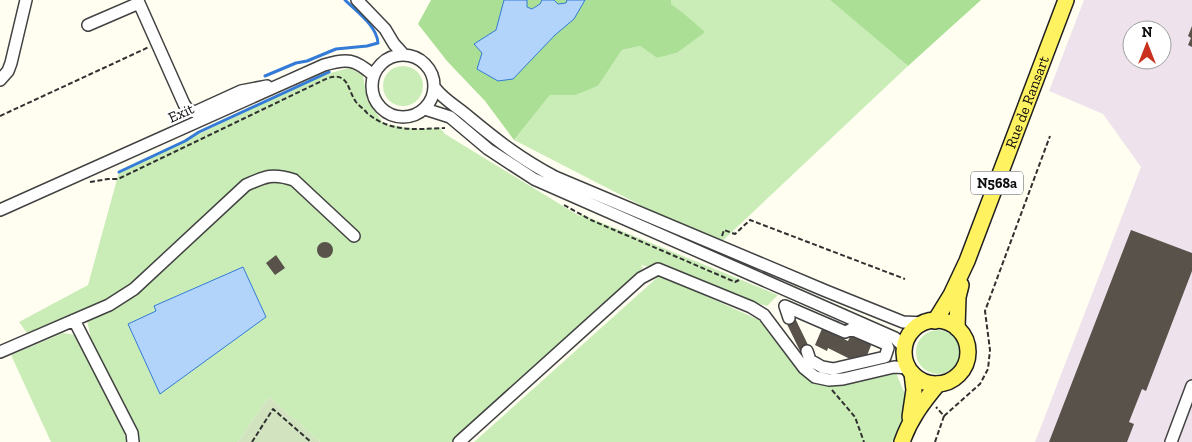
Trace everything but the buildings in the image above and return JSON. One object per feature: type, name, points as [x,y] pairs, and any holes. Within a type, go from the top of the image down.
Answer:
[{"type":"main road","name":"Rue de Ransart","points":[[930,322],[951,295],[967,261],[1066,0]]},
{"type":"main road","name":"Rue de Ransart","points":[[957,328],[958,297],[967,261]]},
{"type":"main road","points":[[930,322],[947,322],[957,328]]},
{"type":"main road","name":"N568a","points":[[909,424],[914,390],[911,371],[905,358],[905,348],[912,333],[930,322]]},
{"type":"main road","name":"N568a","points":[[902,442],[909,424],[922,403],[938,384],[949,382],[958,376],[964,367],[968,357],[968,346],[964,336],[957,328]]},
{"type":"main road","points":[[911,371],[928,383],[938,384]]},
{"type":"street","points":[[0,80],[8,71],[11,63],[26,0]]},
{"type":"street","points":[[357,0],[386,29],[394,44],[403,54]]},
{"type":"street","points":[[88,25],[139,3],[184,104],[188,110],[194,112],[240,91],[258,88],[307,73]]},
{"type":"street","points":[[403,54],[417,58],[429,67],[435,88],[433,96],[425,109],[410,117],[402,118],[386,113],[379,107],[372,92],[373,76],[378,67],[385,60],[403,54]]},
{"type":"street","name":"Exit","points":[[0,210],[330,63],[346,60],[358,63],[373,76]]},
{"type":"street","points":[[435,88],[448,102],[462,111],[495,139],[528,162],[555,177],[903,322],[930,322]]},
{"type":"street","points":[[425,109],[450,117],[488,149],[534,179],[895,338],[905,348]]},
{"type":"street","points":[[0,352],[109,305],[134,289],[246,185],[266,176],[281,176],[294,180],[354,236]]},
{"type":"street","points":[[460,442],[641,278],[658,269],[752,307],[764,315],[804,368],[815,377],[829,380],[843,379],[894,367],[911,371]]},
{"type":"street","points":[[826,291],[804,298],[794,315],[845,332],[863,324]]},
{"type":"street","points":[[74,320],[132,433],[132,442]]},
{"type":"street","points":[[807,351],[810,360],[822,367],[833,370],[885,357],[888,348],[886,344],[851,329]]},
{"type":"street","points":[[1170,442],[1192,386]]},
{"type":"path","points":[[0,116],[148,47]]},
{"type":"path","points":[[82,184],[118,179],[328,78],[336,76],[346,82],[356,103],[384,124],[401,129],[450,127]]},
{"type":"path","points":[[934,442],[944,416],[980,384],[988,369],[990,350],[985,311],[1050,136]]},
{"type":"path","points":[[718,245],[724,230],[735,234],[750,220],[905,279]]},
{"type":"path","points":[[828,385],[855,417],[864,442]]},
{"type":"path","points":[[931,402],[944,416]]},
{"type":"path","points":[[252,442],[273,409],[311,442]]},
{"type":"shaded area","points":[[1084,0],[1192,0],[1192,442],[1035,442],[1141,167],[1103,114],[1049,91]]},
{"type":"green space","points":[[431,0],[671,0],[671,4],[705,32],[677,53],[657,58],[640,46],[622,50],[598,86],[576,95],[550,95],[514,140],[485,101],[447,61],[418,24]]},
{"type":"green space","points":[[671,0],[830,0],[908,66],[718,245],[514,140],[550,95],[576,95],[598,86],[622,50],[640,46],[657,58],[677,53],[704,32],[671,4]]},
{"type":"green space","points":[[830,0],[981,0],[908,66]]},
{"type":"green space","points":[[407,66],[414,69],[420,75],[423,86],[422,94],[414,103],[407,106],[399,106],[392,103],[384,94],[383,82],[386,75],[395,67]]},
{"type":"green space","points":[[349,68],[363,75],[367,100],[384,124],[415,129],[440,128],[445,134],[581,217],[578,213],[778,295],[767,306],[701,287],[658,269],[641,265],[643,268],[452,442],[320,442],[269,397],[238,442],[138,442],[96,364],[86,315],[27,333],[19,322],[88,285],[119,172],[323,75]]},
{"type":"green space","points":[[660,275],[761,321],[799,371],[827,378],[867,379],[896,373],[910,406],[892,442],[474,442]]},
{"type":"green space","points":[[942,330],[954,336],[959,343],[959,361],[954,368],[947,373],[934,374],[926,371],[919,364],[916,348],[919,340],[926,333]]},
{"type":"green space","points":[[63,333],[75,335],[125,434],[126,442],[51,442],[11,355]]},
{"type":"green space","points":[[269,397],[320,442],[238,442]]},
{"type":"water","points":[[504,0],[527,0],[527,7],[532,9],[540,4],[542,0],[554,0],[558,4],[566,3],[567,0],[585,0],[574,19],[555,35],[513,79],[498,81],[477,69],[482,53],[474,44],[496,30]]},
{"type":"water","points":[[243,267],[266,317],[160,394],[128,324],[156,311],[154,306]]},
{"type":"waterway","points":[[265,76],[336,49],[378,43],[377,37],[370,25],[345,0]]},
{"type":"waterway","points":[[119,172],[185,141],[199,132],[329,72]]}]
